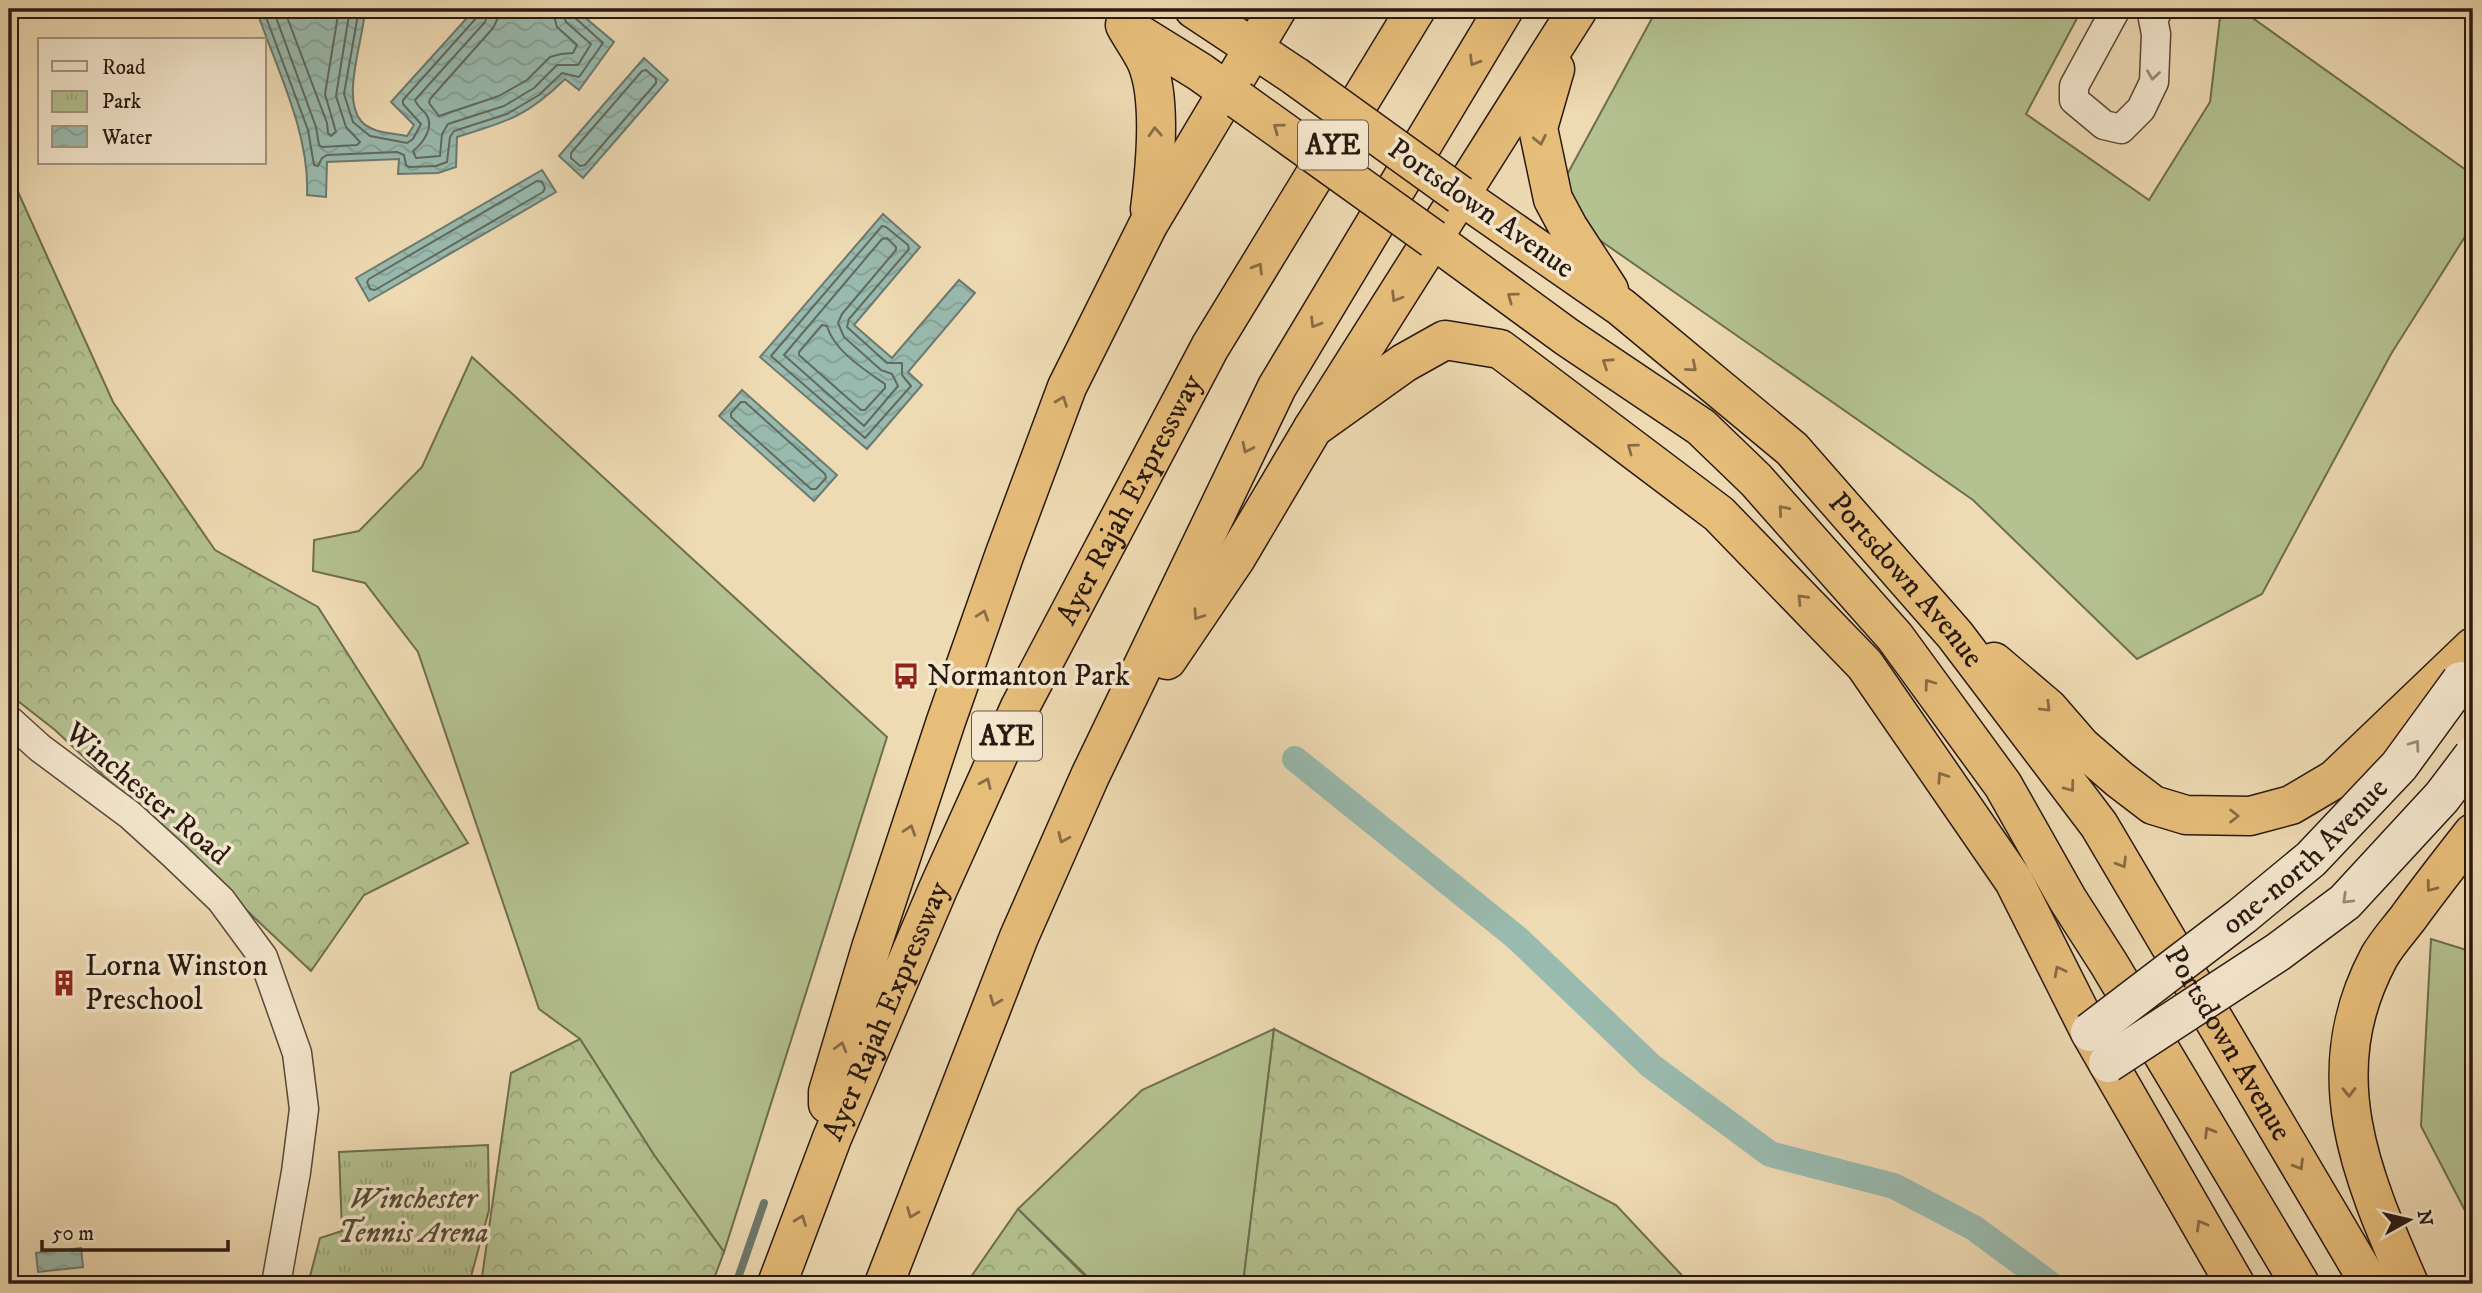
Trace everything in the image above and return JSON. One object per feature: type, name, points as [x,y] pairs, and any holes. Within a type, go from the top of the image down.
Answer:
[{"type":"highway","points":[[1194,9],[1259,51]]},
{"type":"highway","points":[[832,1138],[828,1092],[871,947],[946,721],[1067,387],[1148,225],[1233,96],[1259,51],[1277,9]]},
{"type":"highway","name":"Ayer Rajah Expressway","points":[[777,1284],[832,1138],[938,889],[1020,707],[1210,347],[1416,9]]},
{"type":"highway","name":"AYE","points":[[884,1284],[1019,937],[1090,776],[1277,387],[1504,9]]},
{"type":"highway","points":[[1116,17],[1233,96]]},
{"type":"highway","points":[[1116,17],[1148,65],[1154,95],[1157,156],[1148,225]]},
{"type":"highway","points":[[1090,776],[1236,558],[1313,428],[1573,18]]},
{"type":"highway","points":[[1573,18],[1538,128],[1553,199],[1568,227],[1621,307]]},
{"type":"highway","name":"Portsdown Avenue","points":[[1259,51],[1621,307],[1792,449],[1955,635],[2099,825],[2370,1284]]},
{"type":"highway","name":"Portsdown Avenue","points":[[1233,96],[1567,337],[1702,427],[1756,480],[1895,637],[2003,785],[2068,900],[2300,1284]]},
{"type":"highway","points":[[1313,428],[1404,363],[1445,341],[1499,327],[1567,337]]},
{"type":"highway","points":[[1445,341],[1500,349],[1719,514],[1865,664],[2014,881],[2099,1048],[2235,1284]]},
{"type":"highway","points":[[1955,635],[2005,669],[2048,708],[2081,746],[2153,805],[2186,816],[2250,816],[2291,805],[2335,779],[2467,664]]},
{"type":"highway","points":[[2409,1284],[2372,1197],[2353,1132],[2348,1094],[2351,1044],[2364,990],[2380,955],[2473,833]]},
{"type":"street","points":[[2116,9],[2074,86],[2074,100],[2104,125],[2121,130],[2141,109],[2154,82],[2156,34],[2153,19],[2159,9]]},
{"type":"street","name":"one-north Avenue","points":[[2099,1048],[2242,916],[2311,859],[2399,766],[2467,664]]},
{"type":"street","name":"Winchester Road","points":[[9,720],[40,748],[130,816],[174,855],[221,900],[263,957],[297,1053],[304,1109],[276,1284]]},
{"type":"street","name":"one-north Avenue","points":[[2099,1048],[2278,952],[2345,902],[2442,797],[2473,756]]},
{"type":"green space","points":[[1657,9],[2082,9],[2026,114],[2149,200],[2210,102],[2221,9],[2240,9],[2473,175],[2473,224],[2391,354],[2262,594],[2137,659],[1973,500],[1588,232],[1562,184]]},
{"type":"green space","points":[[9,172],[113,402],[215,550],[318,607],[468,843],[364,895],[311,971],[55,730],[9,694]]},
{"type":"green space","points":[[472,357],[887,737],[724,1252],[654,1155],[580,1039],[539,1009],[418,652],[365,583],[313,571],[314,540],[359,531],[422,467]]},
{"type":"green space","points":[[2431,939],[2473,952],[2473,1226],[2421,1126]]},
{"type":"green space","points":[[1274,1029],[1243,1284],[1095,1284],[1018,1209],[1142,1090]]},
{"type":"green space","points":[[1274,1029],[1616,1205],[1690,1284],[1243,1284]]},
{"type":"green space","points":[[580,1039],[654,1155],[724,1252],[712,1284],[481,1284],[511,1073]]},
{"type":"green space","name":"Winchester Tennis Arena","points":[[488,1145],[489,1210],[469,1284],[308,1284],[320,1238],[342,1231],[339,1152]]},
{"type":"green space","points":[[1018,1209],[1093,1284],[966,1284]]},
{"type":"water","points":[[256,9],[365,9],[353,83],[355,110],[361,121],[370,128],[407,136],[414,125],[391,102],[475,9],[575,9],[614,42],[579,90],[565,79],[539,102],[516,116],[457,137],[456,167],[438,173],[398,174],[399,159],[327,162],[326,197],[307,195],[303,148],[297,124]]},
{"type":"water","points":[[644,58],[668,80],[583,178],[559,156]]},
{"type":"water","points":[[542,170],[556,192],[369,301],[356,278]]},
{"type":"water","points":[[883,214],[920,247],[854,325],[892,358],[959,280],[975,293],[908,372],[922,385],[867,449],[760,357]]},
{"type":"water","points":[[742,390],[837,475],[814,501],[719,416]]},
{"type":"water","points":[[81,1248],[83,1267],[38,1272],[36,1253]]},
{"type":"waterway","points":[[1295,759],[1517,938],[1651,1066],[1770,1154],[1894,1186],[1974,1228],[2050,1284]]},
{"type":"waterway","points":[[736,1284],[764,1203]]},
{"type":"place","name":"Normanton Park","points":[[906,676]]},
{"type":"place","name":"Lorna Winston Preschool","points":[[64,983]]}]
